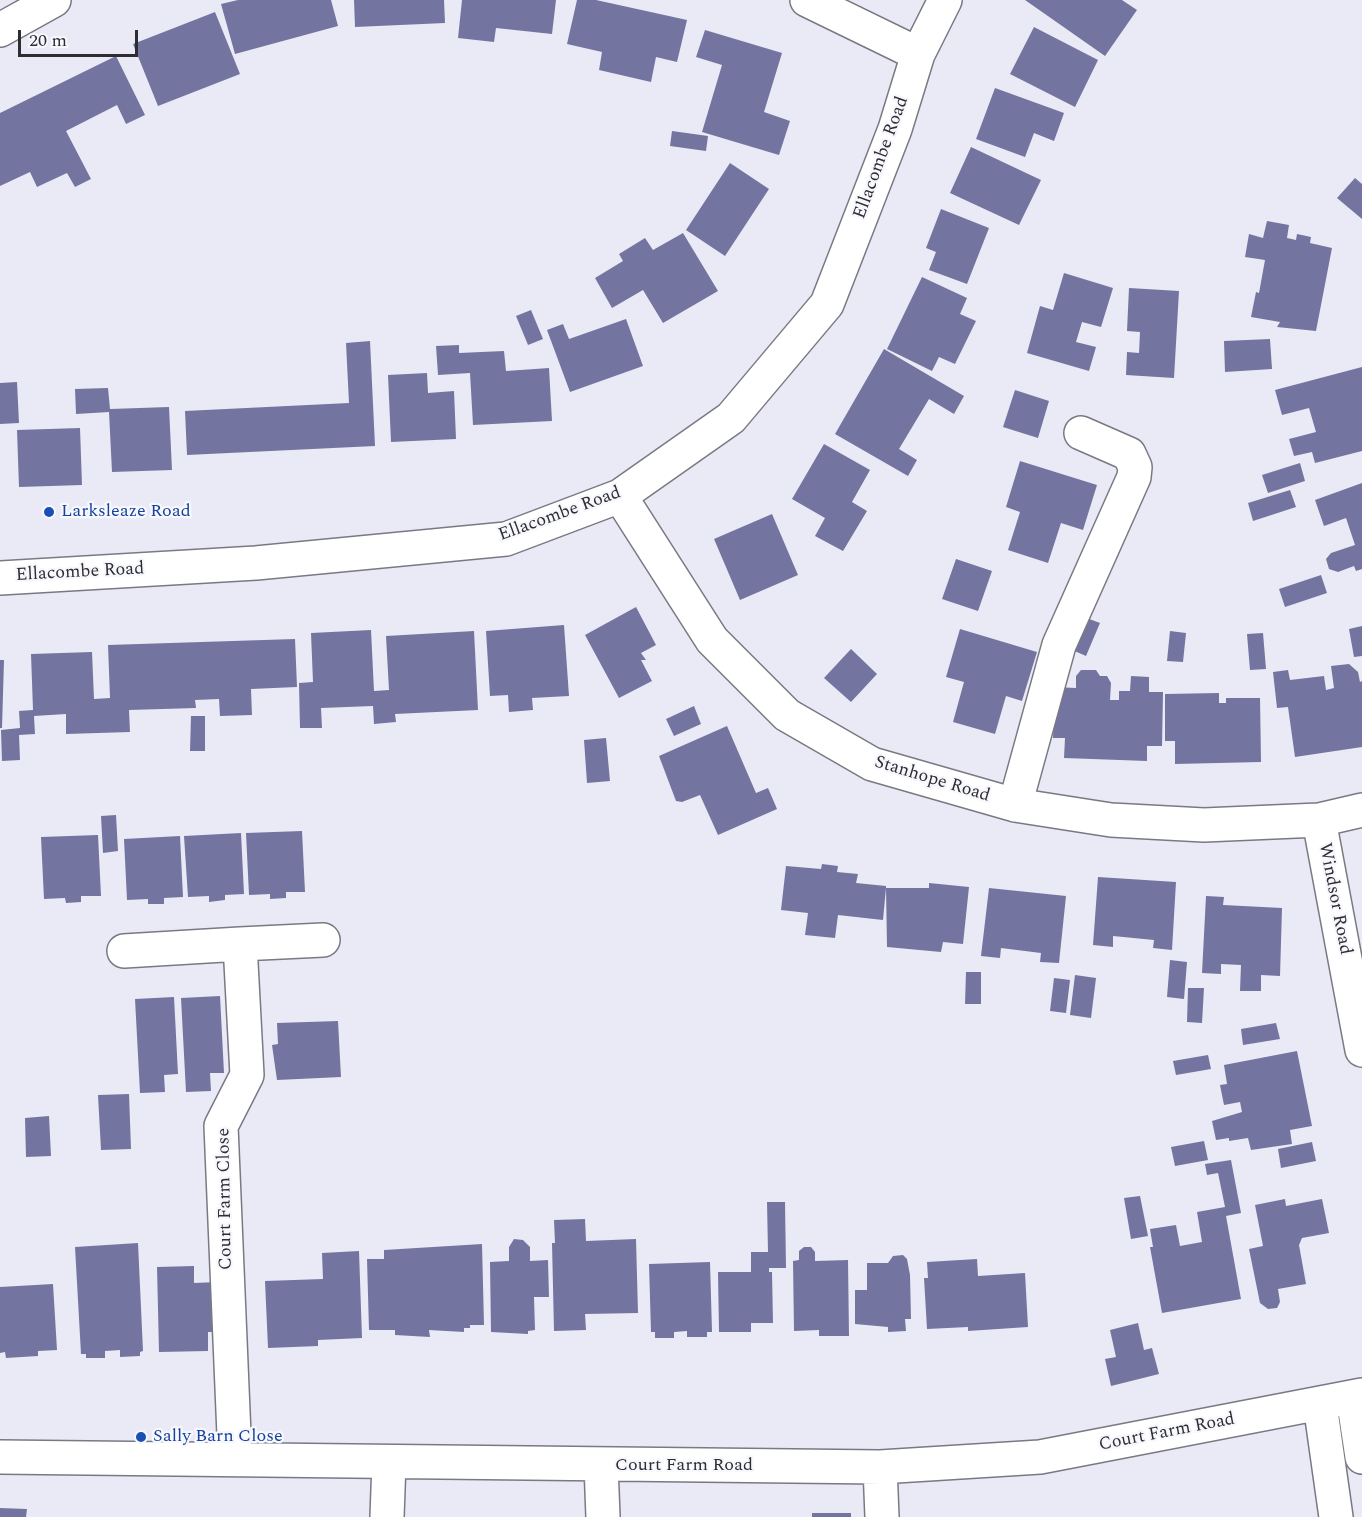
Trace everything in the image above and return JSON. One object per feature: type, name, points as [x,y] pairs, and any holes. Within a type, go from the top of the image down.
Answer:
[{"type":"street","points":[[0,30],[54,0]]},
{"type":"street","points":[[807,0],[918,54]]},
{"type":"street","name":"Ellacombe Road","points":[[0,578],[256,563],[506,539],[620,496],[731,418],[827,304],[895,129],[918,54],[945,0]]},
{"type":"street","points":[[1015,805],[1059,645],[1134,477],[1135,467],[1129,454],[1081,433]]},
{"type":"street","name":"Stanhope Road","points":[[620,496],[712,640],[787,715],[872,764],[1015,805],[1123,821],[1204,825],[1319,820],[1362,810]]},
{"type":"street","name":"Windsor Road","points":[[1319,820],[1362,1050]]},
{"type":"street","points":[[124,951],[323,940]]},
{"type":"street","name":"Court Farm Close","points":[[235,1460],[221,1126],[247,1075],[240,944]]},
{"type":"street","points":[[1357,1396],[1362,1457]]},
{"type":"street","name":"Court Farm Road","points":[[0,1458],[880,1467],[1040,1457],[1357,1396]]},
{"type":"street","points":[[1320,1404],[1336,1517]]},
{"type":"street","points":[[387,1517],[389,1462]]},
{"type":"street","points":[[601,1465],[603,1517]]},
{"type":"street","points":[[880,1467],[882,1517]]},
{"type":"building","points":[[238,0],[331,0],[338,26],[235,54],[221,4]]},
{"type":"building","points":[[354,0],[444,0],[445,23],[355,27]]},
{"type":"building","points":[[462,0],[556,0],[552,34],[496,28],[494,42],[458,38]]},
{"type":"building","points":[[577,0],[596,0],[687,20],[677,62],[656,57],[651,82],[599,70],[602,52],[567,44]]},
{"type":"building","points":[[1025,0],[1122,0],[1137,10],[1105,56]]},
{"type":"building","points":[[215,12],[240,74],[158,106],[133,44]]},
{"type":"building","points":[[1034,27],[1098,60],[1075,107],[1010,74]]},
{"type":"building","points":[[705,30],[782,53],[764,112],[790,121],[779,155],[702,132],[722,65],[696,57]]},
{"type":"building","points":[[116,56],[145,115],[126,124],[117,105],[66,131],[91,179],[75,187],[67,173],[37,187],[30,172],[0,186],[0,113]]},
{"type":"building","points":[[995,88],[1064,113],[1054,141],[1034,133],[1025,157],[976,139]]},
{"type":"building","points":[[672,131],[708,136],[706,151],[670,146]]},
{"type":"building","points":[[971,147],[1041,180],[1019,225],[950,193]]},
{"type":"building","points":[[730,163],[769,189],[725,256],[686,230]]},
{"type":"building","points":[[1355,178],[1362,184],[1362,219],[1337,198]]},
{"type":"building","points":[[941,209],[989,228],[967,284],[929,270],[936,252],[926,248]]},
{"type":"building","points":[[1267,221],[1289,225],[1287,238],[1296,240],[1297,234],[1311,237],[1310,243],[1332,248],[1316,331],[1277,327],[1280,322],[1251,317],[1256,292],[1259,293],[1265,260],[1245,257],[1249,234],[1263,238]]},
{"type":"building","points":[[683,233],[718,291],[663,323],[643,290],[612,308],[595,278],[623,261],[619,254],[645,238],[653,250]]},
{"type":"building","points":[[1064,273],[1113,288],[1101,327],[1082,322],[1076,342],[1096,347],[1089,371],[1027,353],[1040,306],[1053,310]]},
{"type":"building","points":[[922,277],[967,298],[960,314],[976,321],[955,364],[939,357],[932,371],[887,349]]},
{"type":"building","points":[[1129,288],[1179,291],[1174,378],[1126,375],[1127,352],[1139,353],[1140,332],[1127,331]]},
{"type":"building","points":[[531,310],[543,339],[528,345],[516,316]]},
{"type":"building","points":[[626,319],[643,366],[570,392],[547,330],[563,324],[569,339]]},
{"type":"building","points":[[1270,339],[1272,369],[1225,372],[1224,341]]},
{"type":"building","points":[[370,341],[375,446],[187,455],[185,411],[349,403],[346,343]]},
{"type":"building","points":[[459,345],[459,353],[504,351],[506,371],[549,368],[552,421],[473,425],[470,373],[438,375],[436,346]]},
{"type":"building","points":[[884,349],[964,396],[954,414],[929,399],[899,449],[917,460],[908,476],[835,434]]},
{"type":"building","points":[[1362,367],[1362,451],[1315,463],[1312,452],[1294,456],[1289,439],[1316,432],[1309,408],[1282,415],[1275,390]]},
{"type":"building","points":[[427,373],[428,393],[454,391],[456,439],[391,442],[388,375]]},
{"type":"building","points":[[17,382],[19,423],[0,424],[0,383]]},
{"type":"building","points":[[108,388],[110,409],[169,407],[172,470],[112,472],[109,412],[76,414],[75,389]]},
{"type":"building","points":[[1015,390],[1049,401],[1038,438],[1003,427]]},
{"type":"building","points":[[80,428],[82,485],[19,487],[17,430]]},
{"type":"building","points":[[824,444],[870,470],[852,502],[867,511],[843,551],[815,536],[825,518],[792,499]]},
{"type":"building","points":[[1020,461],[1097,485],[1083,530],[1061,523],[1048,563],[1008,550],[1020,512],[1006,507]]},
{"type":"building","points":[[1300,463],[1305,481],[1268,493],[1262,475]]},
{"type":"building","points":[[1362,483],[1362,569],[1356,571],[1354,566],[1338,572],[1329,569],[1326,559],[1331,553],[1355,545],[1346,518],[1324,526],[1315,500]]},
{"type":"building","points":[[1290,490],[1296,507],[1253,521],[1248,503]]},
{"type":"building","points":[[772,514],[798,575],[740,600],[714,539]]},
{"type":"building","points":[[956,559],[992,571],[978,611],[942,599]]},
{"type":"building","points":[[1321,575],[1327,593],[1285,607],[1279,589]]},
{"type":"building","points":[[636,607],[656,645],[641,653],[646,660],[641,660],[652,681],[619,698],[585,635]]},
{"type":"building","points":[[1084,617],[1100,623],[1086,656],[1070,649]]},
{"type":"building","points":[[564,625],[569,696],[532,698],[533,710],[509,712],[508,695],[490,696],[486,631]]},
{"type":"building","points":[[1362,626],[1362,656],[1354,657],[1349,629]]},
{"type":"building","points":[[960,629],[1037,652],[1022,701],[1006,696],[995,734],[953,722],[964,682],[946,677]]},
{"type":"building","points":[[371,630],[374,691],[389,690],[386,636],[474,631],[478,710],[395,714],[396,722],[374,724],[373,706],[321,708],[322,728],[300,728],[299,683],[313,682],[311,633]]},
{"type":"building","points":[[1170,631],[1186,633],[1183,662],[1167,661]]},
{"type":"building","points":[[1263,633],[1266,669],[1250,670],[1247,634]]},
{"type":"building","points":[[295,639],[297,687],[251,689],[252,715],[220,716],[219,699],[195,700],[196,708],[129,710],[130,732],[66,734],[66,714],[34,716],[35,734],[19,735],[20,760],[2,761],[1,730],[20,728],[19,711],[33,710],[31,654],[92,652],[94,699],[110,698],[108,645]]},
{"type":"building","points":[[851,649],[877,674],[851,702],[824,678]]},
{"type":"building","points":[[0,660],[4,660],[2,728],[0,728]]},
{"type":"building","points":[[1349,664],[1358,672],[1360,682],[1362,681],[1362,747],[1295,757],[1288,707],[1277,708],[1273,672],[1288,670],[1290,680],[1324,676],[1326,690],[1334,688],[1331,666]]},
{"type":"building","points":[[1081,670],[1096,670],[1100,676],[1107,676],[1111,683],[1110,700],[1119,700],[1119,691],[1130,691],[1131,676],[1149,677],[1149,692],[1163,692],[1162,746],[1147,746],[1147,761],[1064,758],[1065,738],[1053,738],[1055,687],[1076,688],[1076,676]]},
{"type":"building","points":[[1219,693],[1219,703],[1226,703],[1226,698],[1260,698],[1261,762],[1175,764],[1175,741],[1165,741],[1165,694]]},
{"type":"building","points":[[694,706],[701,724],[674,736],[666,719]]},
{"type":"building","points":[[191,716],[205,716],[205,751],[190,751]]},
{"type":"building","points":[[727,726],[756,793],[768,788],[777,809],[718,835],[700,795],[682,802],[676,801],[659,756]]},
{"type":"building","points":[[606,738],[610,781],[587,783],[584,740]]},
{"type":"building","points":[[116,815],[118,851],[103,853],[101,816]]},
{"type":"building","points":[[302,831],[305,892],[286,892],[286,898],[270,899],[270,894],[249,895],[246,833]]},
{"type":"building","points":[[241,833],[244,894],[225,895],[225,900],[209,902],[209,896],[188,897],[184,836]]},
{"type":"building","points":[[98,835],[101,896],[81,896],[81,902],[66,903],[65,898],[44,899],[41,837]]},
{"type":"building","points":[[180,836],[183,897],[164,898],[164,904],[148,904],[148,899],[127,900],[124,839]]},
{"type":"building","points":[[822,864],[838,866],[837,872],[858,874],[856,883],[886,886],[883,920],[838,915],[835,938],[805,935],[808,913],[781,910],[786,866],[821,869]]},
{"type":"building","points":[[1098,877],[1176,882],[1172,950],[1153,948],[1154,940],[1113,936],[1113,947],[1093,945]]},
{"type":"building","points":[[929,883],[969,887],[963,944],[943,942],[941,952],[887,947],[886,888],[929,888]]},
{"type":"building","points":[[989,888],[1066,896],[1059,963],[1040,962],[1041,953],[1001,948],[1000,958],[981,956]]},
{"type":"building","points":[[1206,896],[1224,897],[1223,905],[1282,908],[1280,976],[1261,975],[1261,991],[1240,991],[1241,965],[1221,964],[1221,974],[1202,973]]},
{"type":"building","points":[[1170,960],[1187,962],[1184,999],[1167,997]]},
{"type":"building","points":[[966,972],[981,972],[981,1004],[965,1004]]},
{"type":"building","points":[[1075,975],[1096,978],[1091,1018],[1070,1015]]},
{"type":"building","points":[[1054,978],[1070,980],[1066,1013],[1050,1011]]},
{"type":"building","points":[[1188,988],[1204,988],[1202,1023],[1187,1022]]},
{"type":"building","points":[[220,996],[224,1073],[210,1073],[211,1091],[186,1092],[181,998]]},
{"type":"building","points":[[174,997],[178,1074],[164,1075],[165,1092],[140,1093],[135,999]]},
{"type":"building","points":[[338,1021],[341,1077],[277,1080],[272,1045],[278,1044],[277,1023]]},
{"type":"building","points":[[1276,1023],[1280,1039],[1243,1045],[1241,1029]]},
{"type":"building","points":[[1297,1051],[1312,1126],[1290,1130],[1292,1144],[1251,1150],[1248,1138],[1229,1141],[1229,1138],[1216,1140],[1212,1121],[1242,1112],[1240,1102],[1224,1105],[1220,1085],[1227,1084],[1224,1065]]},
{"type":"building","points":[[1208,1055],[1211,1069],[1176,1075],[1173,1061]]},
{"type":"building","points":[[129,1094],[131,1149],[101,1150],[98,1095]]},
{"type":"building","points":[[49,1116],[51,1156],[26,1157],[25,1118]]},
{"type":"building","points":[[1204,1141],[1208,1160],[1175,1166],[1171,1147]]},
{"type":"building","points":[[1312,1142],[1316,1161],[1281,1168],[1278,1149]]},
{"type":"building","points":[[1231,1160],[1241,1213],[1226,1216],[1241,1299],[1162,1313],[1150,1247],[1153,1247],[1150,1229],[1176,1225],[1180,1246],[1202,1242],[1197,1212],[1225,1207],[1218,1173],[1207,1175],[1205,1164]]},
{"type":"building","points":[[1140,1196],[1148,1236],[1131,1239],[1124,1198]]},
{"type":"building","points":[[1285,1199],[1286,1206],[1322,1199],[1329,1233],[1302,1238],[1299,1245],[1306,1284],[1278,1289],[1280,1302],[1277,1308],[1268,1309],[1260,1303],[1249,1249],[1263,1246],[1255,1205]]},
{"type":"building","points":[[767,1202],[785,1202],[786,1268],[769,1268],[769,1272],[772,1272],[773,1323],[751,1323],[751,1332],[719,1332],[718,1272],[751,1272],[751,1252],[768,1252]]},
{"type":"building","points":[[585,1219],[586,1241],[636,1239],[638,1313],[585,1314],[586,1330],[554,1331],[552,1243],[555,1243],[554,1220]]},
{"type":"building","points":[[514,1239],[523,1240],[530,1247],[530,1261],[548,1260],[549,1297],[534,1297],[535,1330],[528,1331],[528,1334],[491,1332],[490,1262],[509,1261],[509,1247]]},
{"type":"building","points":[[138,1243],[143,1351],[140,1352],[140,1356],[120,1357],[120,1350],[105,1351],[105,1358],[86,1358],[86,1354],[81,1354],[75,1247]]},
{"type":"building","points":[[482,1244],[484,1325],[470,1325],[470,1328],[464,1328],[464,1332],[429,1330],[430,1337],[395,1335],[395,1330],[369,1330],[367,1259],[384,1259],[384,1250]]},
{"type":"building","points":[[804,1247],[811,1247],[815,1252],[815,1261],[848,1260],[849,1336],[819,1336],[819,1330],[794,1331],[793,1261],[799,1260],[799,1251]]},
{"type":"building","points":[[359,1251],[362,1338],[318,1340],[318,1346],[268,1348],[265,1281],[323,1279],[322,1253]]},
{"type":"building","points":[[903,1255],[907,1259],[910,1275],[911,1319],[905,1319],[906,1331],[888,1332],[888,1327],[855,1324],[855,1290],[867,1290],[867,1263],[888,1263],[893,1256]]},
{"type":"building","points":[[977,1259],[978,1276],[1025,1273],[1028,1327],[968,1331],[968,1327],[927,1329],[924,1278],[928,1278],[927,1262]]},
{"type":"building","points":[[710,1262],[712,1332],[707,1332],[707,1337],[687,1337],[687,1331],[674,1332],[674,1338],[655,1338],[655,1332],[651,1332],[649,1264]]},
{"type":"building","points":[[194,1266],[194,1283],[218,1282],[219,1332],[208,1332],[208,1351],[159,1352],[157,1267]]},
{"type":"building","points":[[53,1284],[57,1350],[38,1351],[38,1356],[6,1358],[5,1352],[0,1353],[0,1287]]},
{"type":"building","points":[[1138,1323],[1144,1350],[1152,1348],[1159,1374],[1111,1386],[1105,1359],[1116,1357],[1110,1330]]},
{"type":"building","points":[[0,1508],[27,1509],[26,1517],[0,1517]]},
{"type":"building","points":[[812,1513],[851,1513],[851,1517],[812,1517]]},
{"type":"place","name":"Larksleaze Road","points":[[49,512]]},
{"type":"place","name":"Sally Barn Close","points":[[141,1437]]}]
